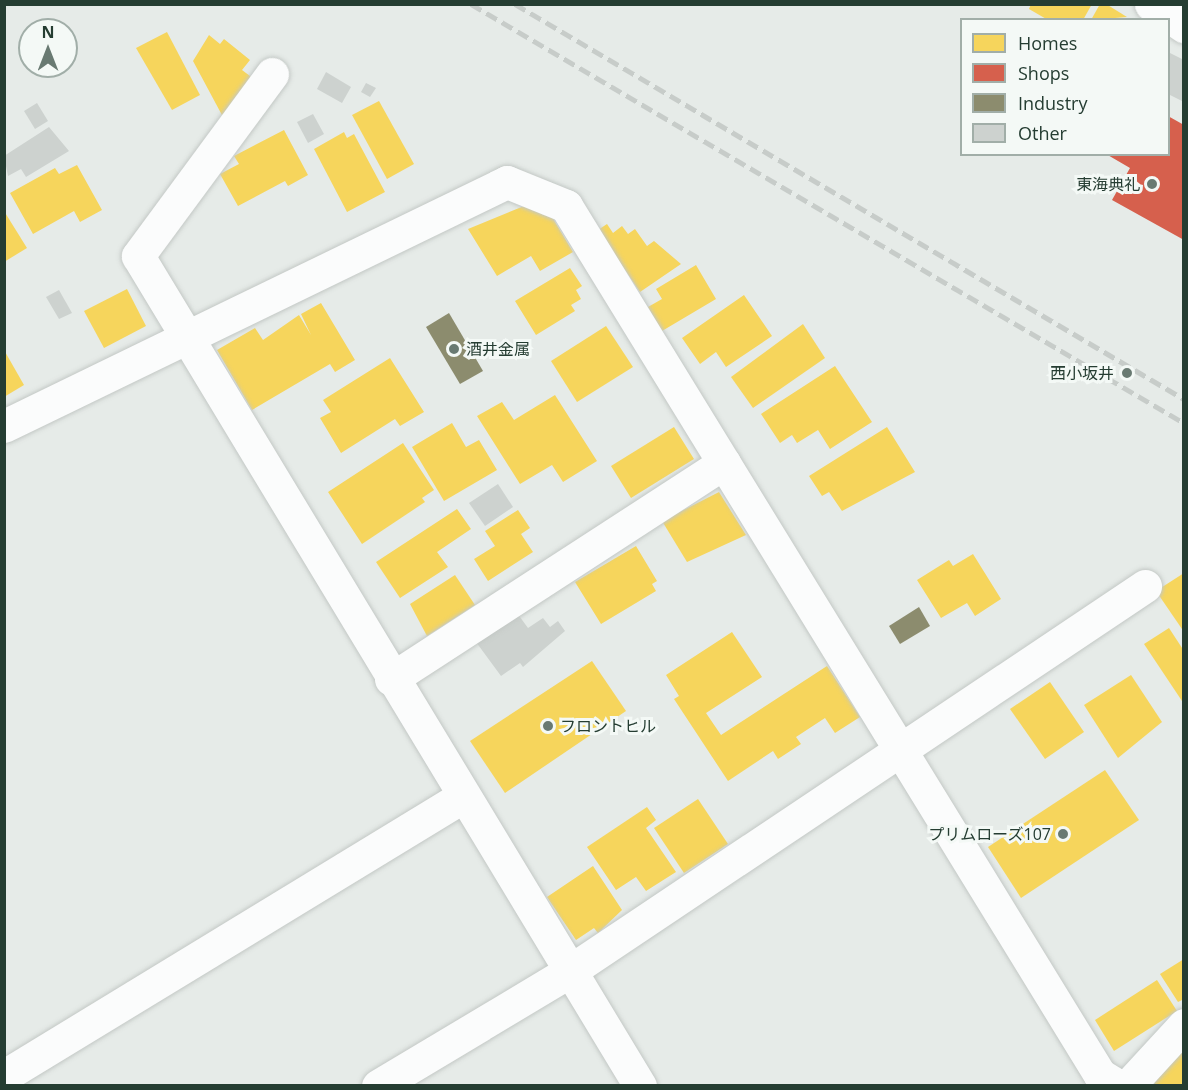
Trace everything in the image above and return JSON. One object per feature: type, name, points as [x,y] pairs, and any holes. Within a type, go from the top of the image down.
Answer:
[{"type":"street","points":[[1150,4],[1184,26]]},
{"type":"street","points":[[272,74],[138,256],[462,797],[640,1086]]},
{"type":"street","points":[[4,426],[507,182],[566,206],[1100,1074],[1118,1086]]},
{"type":"street","points":[[391,679],[724,464]]},
{"type":"street","points":[[378,1086],[570,971],[901,752],[1145,586]]},
{"type":"street","points":[[4,1076],[462,797]]},
{"type":"street","points":[[1128,1086],[1184,1025]]},
{"type":"building: Homes","points":[[1031,4],[1092,4],[1084,18],[1045,18],[1029,9]]},
{"type":"building: Homes","points":[[1100,4],[1106,4],[1127,17],[1115,18],[1092,18]]},
{"type":"building: Homes","points":[[167,32],[200,95],[172,110],[136,48]]},
{"type":"building: Homes","points":[[209,35],[220,44],[224,39],[250,60],[242,70],[254,79],[223,117],[193,61]]},
{"type":"building: Homes","points":[[379,101],[414,164],[387,179],[352,115]]},
{"type":"building: Homes","points":[[284,130],[308,175],[288,186],[285,181],[238,206],[220,174],[239,164],[234,156]]},
{"type":"building: Homes","points":[[344,132],[347,138],[354,134],[385,192],[347,212],[314,149]]},
{"type":"building: Homes","points":[[77,165],[102,210],[80,222],[74,211],[33,234],[10,193],[55,168],[59,174]]},
{"type":"building: Homes","points":[[529,204],[543,215],[549,212],[573,252],[540,271],[531,256],[497,276],[468,229]]},
{"type":"building: Homes","points":[[4,211],[27,248],[4,262]]},
{"type":"building: Homes","points":[[607,224],[613,233],[622,226],[628,234],[635,229],[647,246],[654,241],[681,264],[640,292],[598,230]]},
{"type":"building: Homes","points":[[696,265],[716,299],[662,331],[648,307],[662,299],[656,289]]},
{"type":"building: Homes","points":[[570,268],[582,286],[576,290],[581,299],[571,305],[575,311],[536,335],[515,301]]},
{"type":"building: Homes","points":[[127,289],[146,326],[104,348],[84,311]]},
{"type":"building: Homes","points":[[744,295],[772,336],[726,367],[716,352],[700,364],[682,338]]},
{"type":"building: Homes","points":[[321,303],[355,360],[335,372],[330,364],[252,410],[217,350],[255,328],[263,340],[299,315],[311,335],[301,314]]},
{"type":"building: Homes","points":[[803,324],[825,358],[753,408],[731,377]]},
{"type":"building: Homes","points":[[606,326],[633,367],[577,402],[551,361]]},
{"type":"building: Homes","points":[[4,350],[24,385],[4,397]]},
{"type":"building: Homes","points":[[390,358],[424,412],[400,426],[395,419],[341,453],[320,418],[331,412],[323,400]]},
{"type":"building: Homes","points":[[835,366],[872,422],[830,449],[818,430],[797,443],[792,435],[780,443],[761,414]]},
{"type":"building: Homes","points":[[555,395],[597,461],[563,482],[552,465],[520,484],[477,416],[502,402],[514,420]]},
{"type":"building: Homes","points":[[452,423],[466,447],[479,440],[497,470],[444,501],[412,447]]},
{"type":"building: Homes","points":[[674,427],[694,459],[631,498],[611,466]]},
{"type":"building: Homes","points":[[887,427],[915,472],[842,511],[829,492],[822,496],[809,476]]},
{"type":"building: Homes","points":[[403,443],[434,490],[422,498],[425,502],[362,544],[328,492]]},
{"type":"building: Homes","points":[[719,492],[746,535],[687,562],[662,521]]},
{"type":"building: Homes","points":[[457,509],[471,529],[437,552],[448,567],[400,598],[376,562]]},
{"type":"building: Homes","points":[[518,510],[530,528],[521,534],[533,552],[488,581],[474,559],[495,546],[485,531]]},
{"type":"building: Homes","points":[[636,546],[657,581],[652,584],[656,591],[601,624],[575,582]]},
{"type":"building: Homes","points":[[973,554],[1001,599],[975,616],[967,603],[941,618],[917,580],[949,560],[953,566]]},
{"type":"building: Homes","points":[[1184,573],[1184,632],[1156,591]]},
{"type":"building: Homes","points":[[455,575],[475,605],[427,636],[410,604]]},
{"type":"building: Homes","points":[[1169,628],[1184,651],[1184,704],[1144,644]]},
{"type":"building: Homes","points":[[732,632],[762,677],[706,713],[721,735],[827,666],[860,717],[835,733],[825,718],[796,737],[801,744],[778,759],[773,751],[728,781],[674,699],[679,696],[666,675]]},
{"type":"building: Homes","name":"フロントヒル","points":[[592,661],[626,711],[505,793],[470,741]]},
{"type":"building: Homes","points":[[1131,675],[1162,722],[1118,758],[1084,705]]},
{"type":"building: Homes","points":[[1050,682],[1084,732],[1045,759],[1010,709]]},
{"type":"building: Homes","name":"プリムローズ107","points":[[1105,770],[1139,820],[1021,898],[988,847]]},
{"type":"building: Homes","points":[[698,799],[728,844],[684,873],[654,828]]},
{"type":"building: Homes","points":[[647,807],[656,820],[646,828],[676,872],[646,891],[636,877],[616,890],[587,847]]},
{"type":"building: Homes","points":[[593,866],[622,910],[598,933],[594,928],[576,940],[547,897]]},
{"type":"building: Homes","points":[[1184,959],[1184,999],[1178,1002],[1160,974]]},
{"type":"building: Homes","points":[[1157,980],[1177,1011],[1114,1051],[1095,1020]]},
{"type":"building: Homes","points":[[1184,1050],[1184,1086],[1157,1086],[1154,1083]]},
{"type":"building: Shops","name":"東海典礼","points":[[1170,117],[1184,125],[1184,240],[1112,200],[1130,168],[1109,156],[1170,156]]},
{"type":"building: Industry","name":"酒井金属","points":[[449,313],[483,371],[460,384],[426,327]]},
{"type":"building: Industry","points":[[919,607],[930,626],[900,644],[889,626]]},
{"type":"building: Other","points":[[1170,53],[1184,60],[1184,102],[1170,95]]},
{"type":"building: Other","points":[[326,72],[351,87],[342,103],[317,89]]},
{"type":"building: Other","points":[[366,83],[376,88],[370,97],[361,92]]},
{"type":"building: Other","points":[[37,103],[48,121],[35,129],[24,111]]},
{"type":"building: Other","points":[[313,114],[324,134],[308,143],[297,122]]},
{"type":"building: Other","points":[[49,127],[69,151],[26,177],[21,169],[8,176],[4,156]]},
{"type":"building: Other","points":[[59,290],[72,313],[59,319],[46,297]]},
{"type":"building: Other","points":[[498,484],[513,507],[485,526],[469,503]]},
{"type":"building: Other","points":[[517,613],[528,628],[543,618],[550,627],[558,621],[565,631],[523,667],[520,663],[501,676],[476,642]]},
{"type":"railway","points":[[471,4],[1184,423]]},
{"type":"railway","points":[[515,4],[1184,399]]},
{"type":"place","name":"東海典礼","points":[[1152,184]]},
{"type":"place","name":"酒井金属","points":[[454,349]]},
{"type":"place","name":"西小坂井","points":[[1127,373]]},
{"type":"place","name":"フロントヒル","points":[[548,726]]},
{"type":"place","name":"プリムローズ107","points":[[1063,834]]}]
